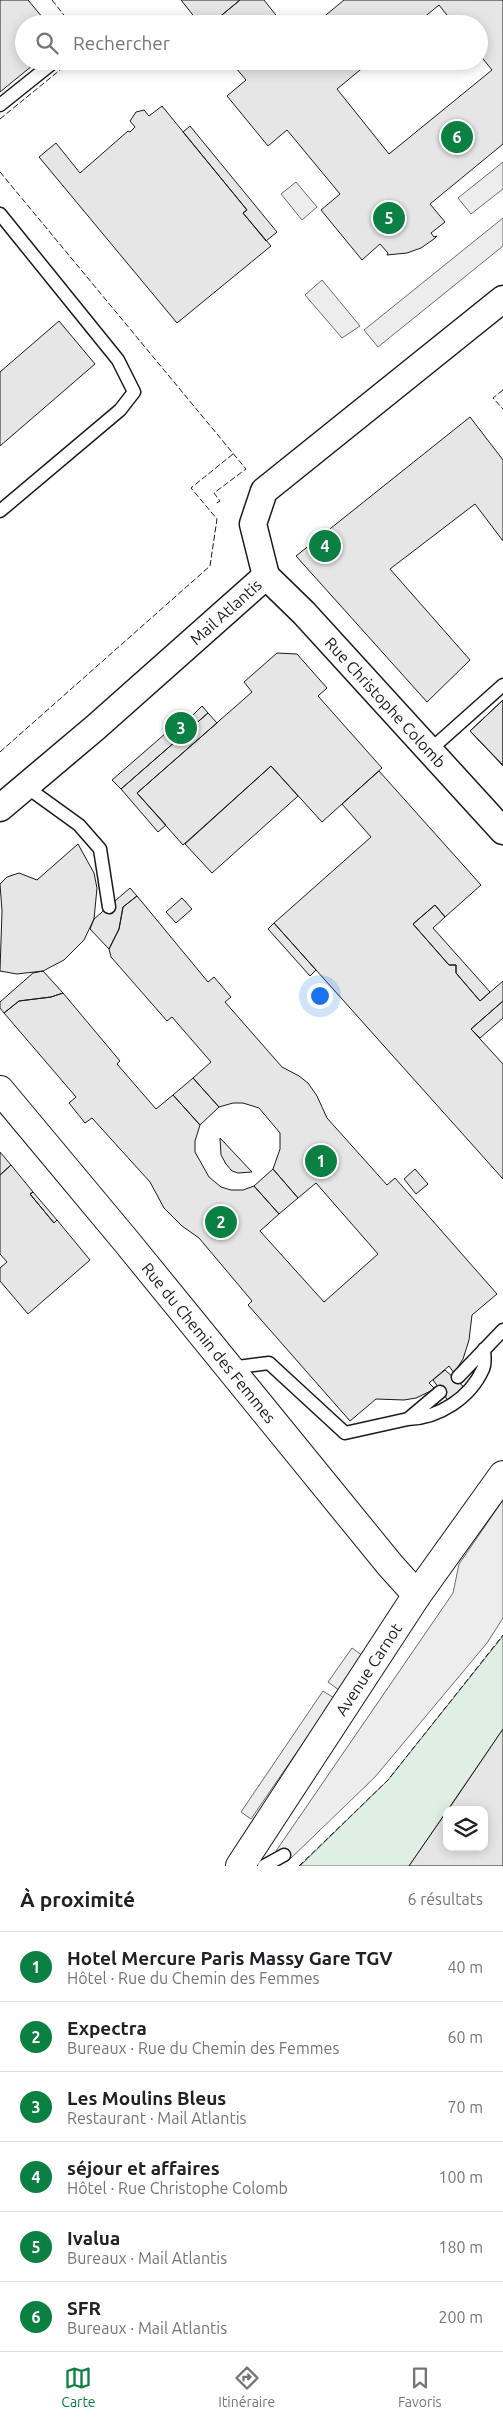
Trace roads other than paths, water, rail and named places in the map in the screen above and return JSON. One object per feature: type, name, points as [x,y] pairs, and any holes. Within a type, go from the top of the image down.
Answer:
[{"type":"street","name":"Mail Atlantis","points":[[0,808],[266,576],[253,524],[264,491],[503,299]]},
{"type":"street","name":"Rue Christophe Colomb","points":[[266,576],[304,613],[503,831]]},
{"type":"street","name":"Rue du Chemin des Femmes","points":[[0,1090],[390,1565],[417,1595]]},
{"type":"street","name":"Avenue Carnot","points":[[240,1866],[417,1595],[503,1476]]},
{"type":"lane","points":[[0,105],[44,70]]},
{"type":"lane","points":[[0,214],[118,360],[134,392],[120,410],[0,511]]},
{"type":"lane","points":[[430,750],[503,685]]},
{"type":"lane","points":[[25,786],[79,825],[100,849],[109,907]]},
{"type":"lane","points":[[458,1377],[503,1330]]},
{"type":"lane","points":[[230,1368],[269,1363],[345,1433],[408,1419],[425,1418],[444,1410],[468,1391],[484,1367],[484,1349]]},
{"type":"lane","points":[[408,1419],[440,1392]]},
{"type":"lane","points":[[264,1866],[284,1855]]},
{"type":"place","name":"SFR","points":[[457,137]]},
{"type":"place","name":"Ivalua","points":[[389,218]]},
{"type":"place","name":"séjour et affaires","points":[[325,546]]},
{"type":"place","name":"Les Moulins Bleus","points":[[181,728]]},
{"type":"place","name":"Hotel Mercure Paris Massy Gare TGV","points":[[321,1161]]},
{"type":"place","name":"Expectra","points":[[221,1222]]}]
